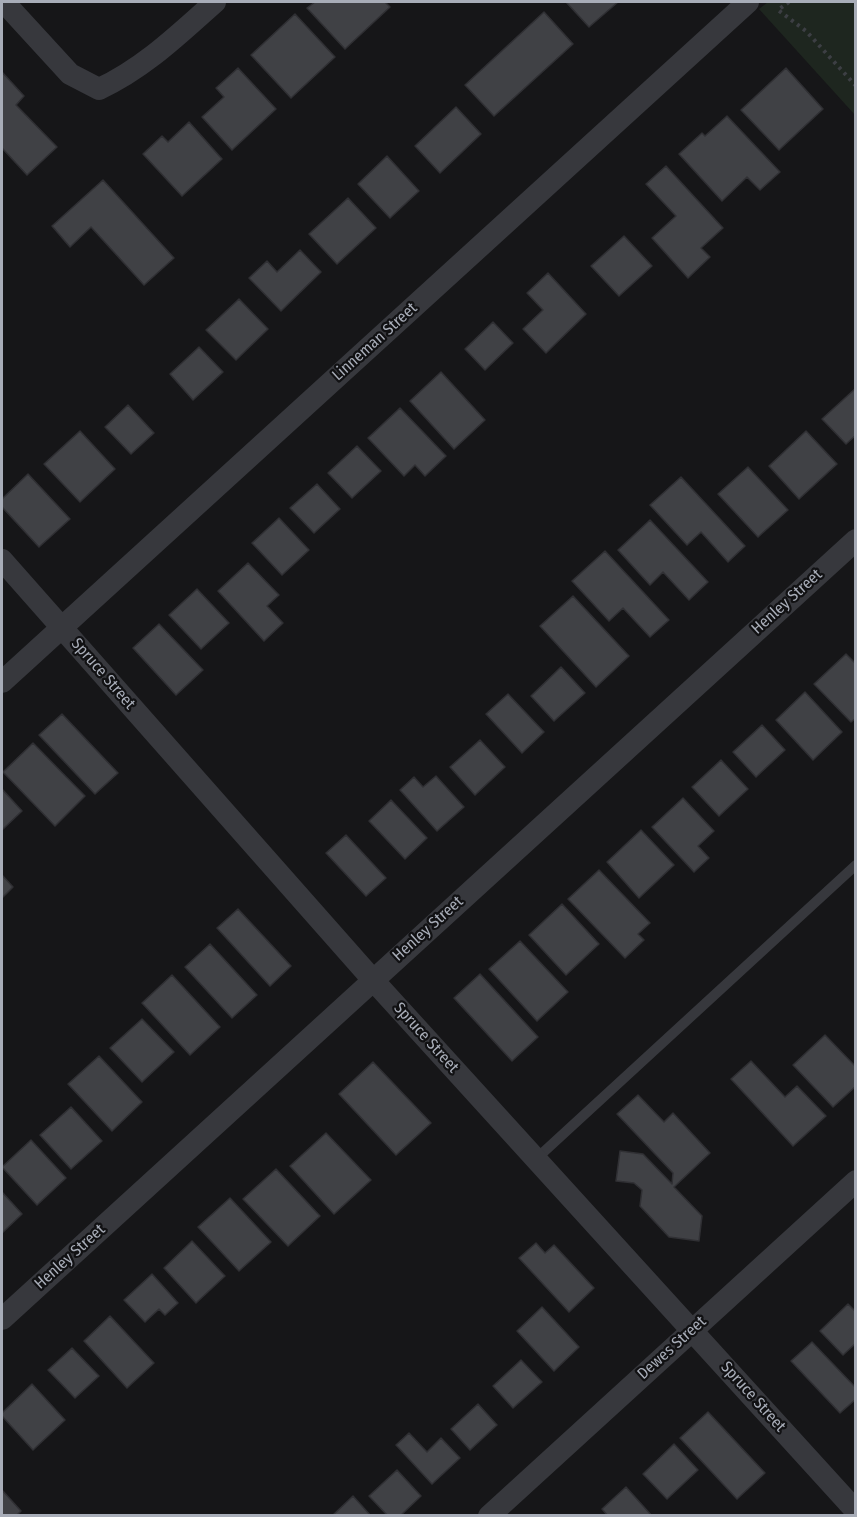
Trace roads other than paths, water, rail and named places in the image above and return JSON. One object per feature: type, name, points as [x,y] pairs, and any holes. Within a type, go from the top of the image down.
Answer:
[{"type":"street","points":[[4,2],[70,74],[99,89],[128,76],[215,2]]},
{"type":"street","name":"Linneman Street","points":[[2,682],[747,2]]},
{"type":"street","name":"Henley Street","points":[[2,1319],[855,540]]},
{"type":"street","name":"Spruce Street","points":[[2,560],[373,980],[855,1511]]},
{"type":"street","name":"Dewes Street","points":[[489,1515],[855,1180]]},
{"type":"lane","points":[[536,1159],[855,865]]},
{"type":"lane","points":[[850,1515],[855,1511]]}]
